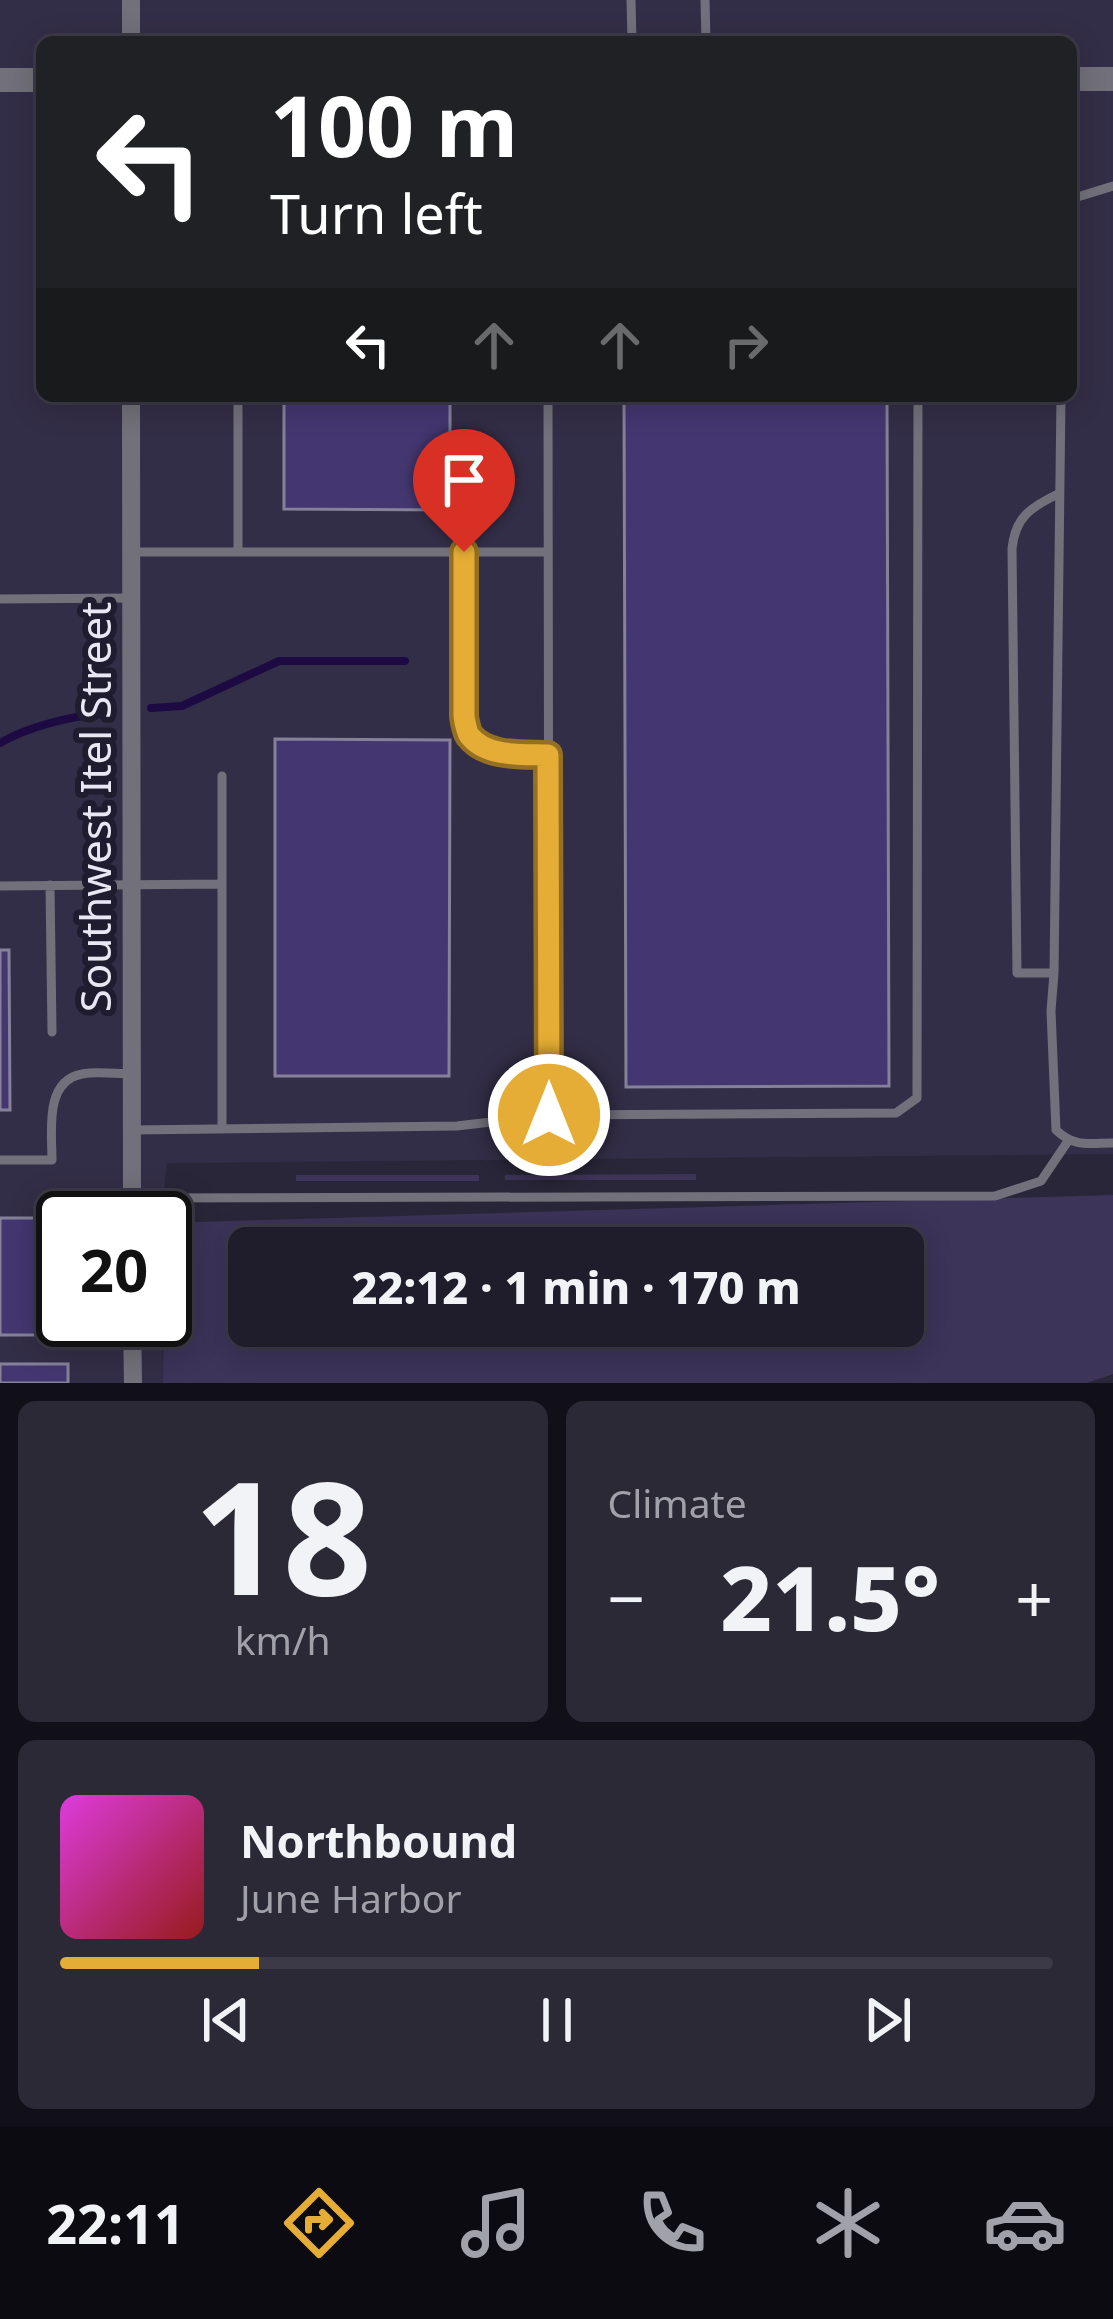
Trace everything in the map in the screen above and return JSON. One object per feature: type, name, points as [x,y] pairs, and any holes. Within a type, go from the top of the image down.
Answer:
[{"type":"street","points":[[130,0],[130,36]]},
{"type":"street","points":[[1077,86],[1113,79]]},
{"type":"street","points":[[0,80],[36,80]]},
{"type":"street","name":"Southwest Itel Street","points":[[131,402],[132,1191]]},
{"type":"street","points":[[132,1347],[133,1383]]},
{"type":"lane","points":[[631,0],[632,36]]},
{"type":"lane","points":[[705,0],[706,36]]},
{"type":"lane","points":[[1077,197],[1113,186]]},
{"type":"lane","points":[[238,402],[238,552]]},
{"type":"lane","points":[[548,402],[549,1115]]},
{"type":"lane","points":[[132,1130],[457,1126],[549,1115],[896,1113],[916,1098],[918,402]]},
{"type":"lane","points":[[1061,402],[1053,1092],[1056,1130],[1067,1141],[1113,1143]]},
{"type":"lane","points":[[1054,973],[1017,973],[1012,549],[1014,530],[1033,506],[1058,494]]},
{"type":"lane","points":[[131,552],[548,552]]},
{"type":"lane","points":[[464,552],[468,734],[482,746],[508,754],[548,755]]},
{"type":"lane","points":[[0,599],[131,598]]},
{"type":"lane","points":[[222,776],[222,1129]]},
{"type":"lane","points":[[0,886],[222,884]]},
{"type":"lane","points":[[50,885],[52,1032]]},
{"type":"lane","points":[[0,1160],[52,1160],[54,1099],[64,1081],[81,1074],[132,1074]]},
{"type":"lane","points":[[192,1207],[994,1196],[1041,1181],[1067,1141]]},
{"type":"shaded area","points":[[0,0],[1113,0],[1113,1154],[167,1163],[164,1191],[36,1191],[36,1347],[162,1347],[163,1383],[0,1383]]},
{"type":"shaded area","points":[[696,1174],[696,1180],[505,1180],[505,1175]]},
{"type":"shaded area","points":[[296,1175],[479,1175],[479,1181],[296,1181]]},
{"type":"shaded area","points":[[1113,1195],[1113,1374],[1087,1383],[163,1383],[163,1347],[192,1347],[192,1222]]},
{"type":"building","points":[[284,402],[450,402],[450,510],[284,509]]},
{"type":"building","points":[[624,402],[887,402],[889,1086],[626,1087]]},
{"type":"building","points":[[275,739],[450,740],[449,1076],[275,1076]]},
{"type":"building","points":[[0,950],[9,950],[10,1110],[0,1110]]},
{"type":"building","points":[[0,1218],[36,1218],[36,1335],[0,1335]]},
{"type":"building","points":[[0,1364],[68,1364],[68,1383],[0,1383]]},
{"type":"waterway","points":[[151,708],[182,706],[279,661],[405,661]]},
{"type":"waterway","points":[[0,743],[54,722],[112,712]]},
{"type":"route","points":[[464,552],[468,734],[482,746],[508,754],[548,755],[549,1115]]}]
